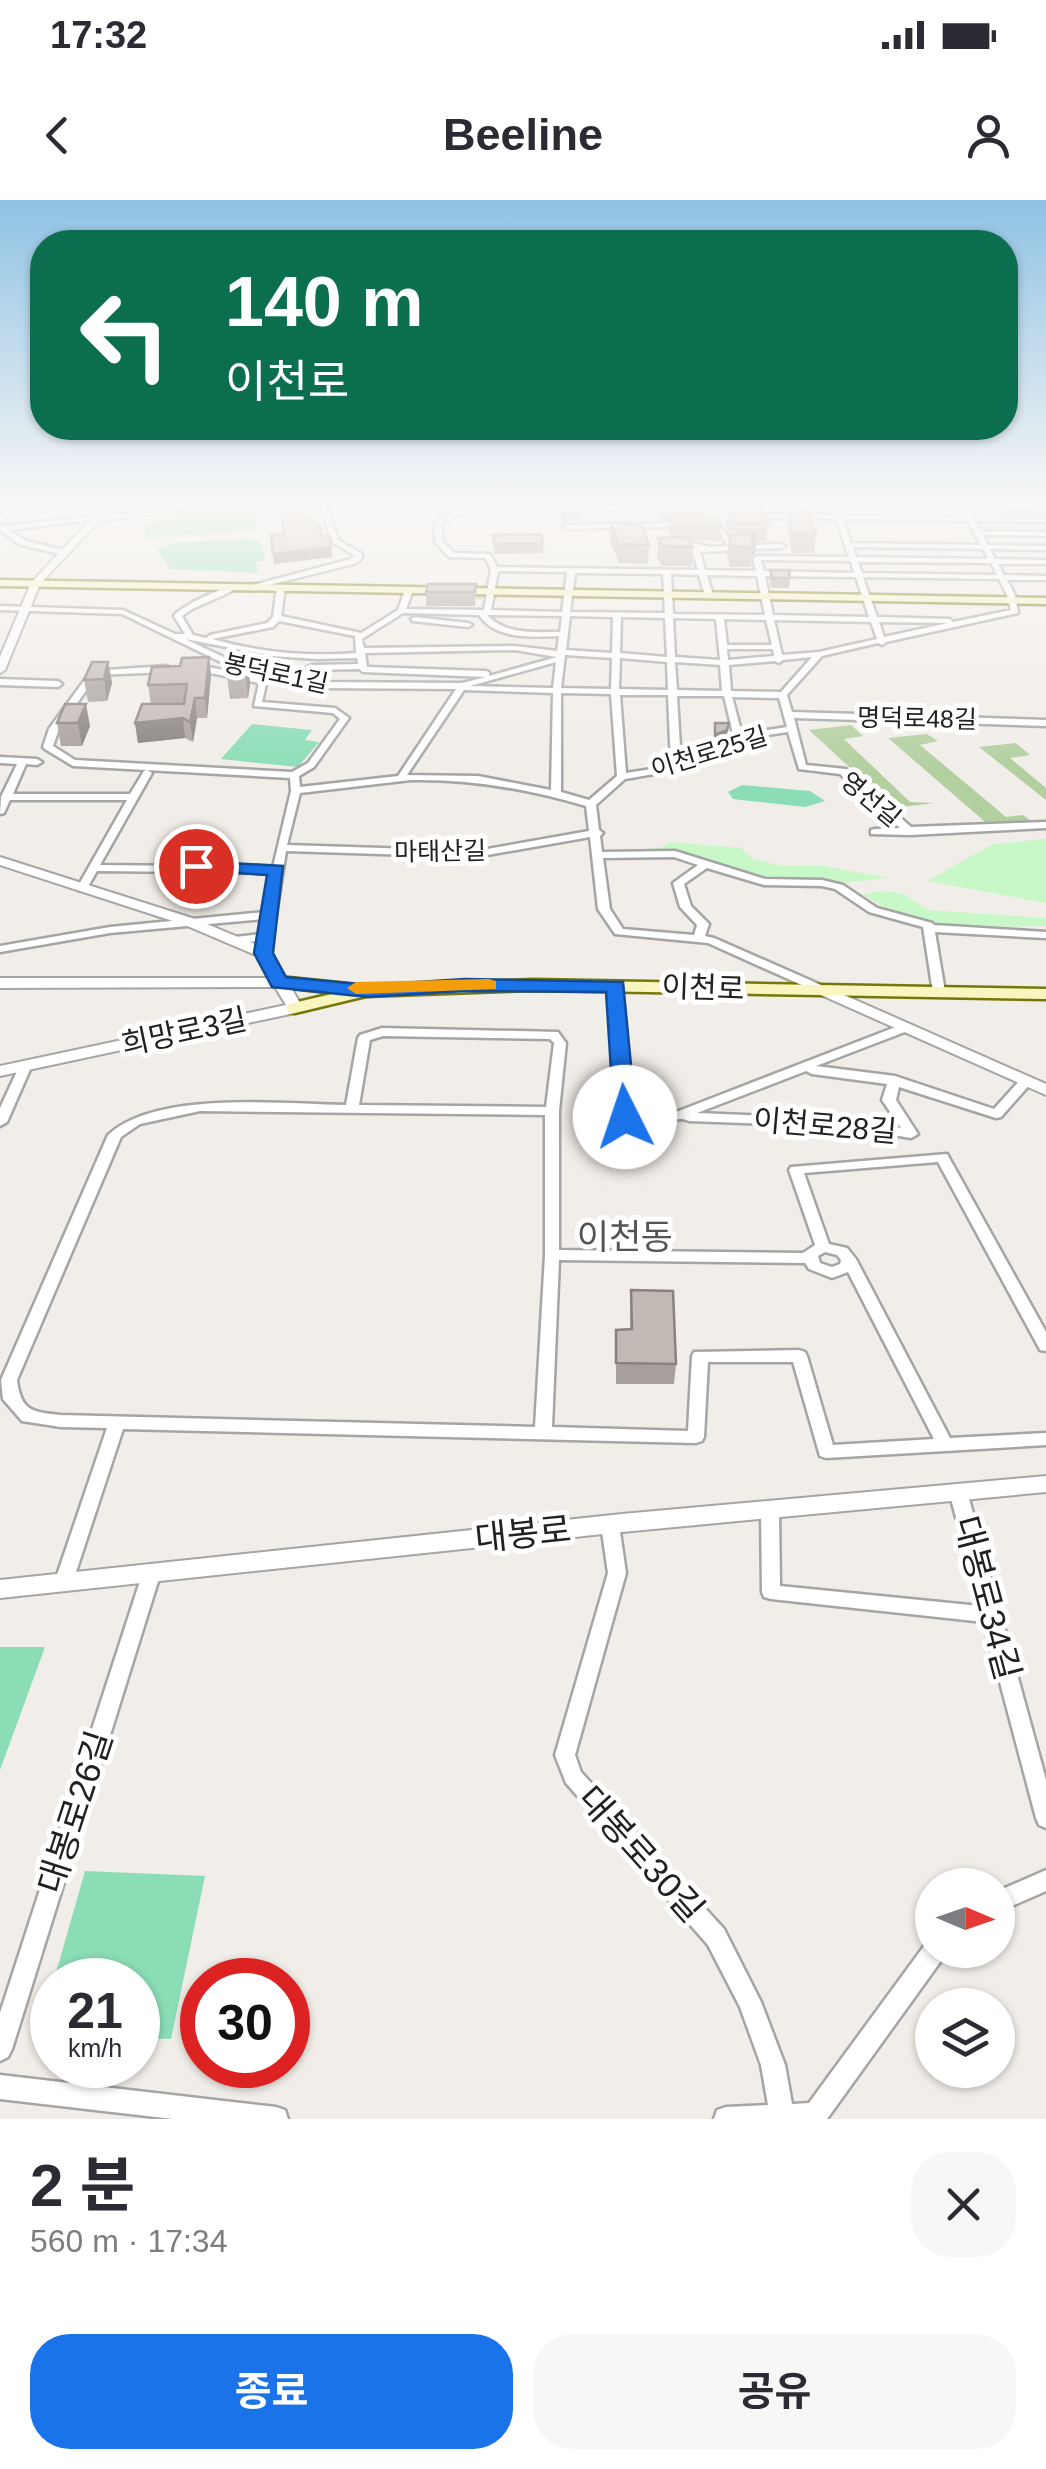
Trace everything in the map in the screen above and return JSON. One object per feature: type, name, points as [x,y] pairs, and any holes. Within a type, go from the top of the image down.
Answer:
[{"type":"main road","points":[[646,595],[864,598],[1014,606],[1046,601]]},
{"type":"main road","name":"이천로","points":[[278,982],[368,991],[465,985],[1046,994]]},
{"type":"main road","name":"희망로3길","points":[[295,1008],[368,991]]},
{"type":"street","points":[[0,670],[31,595]]},
{"type":"street","points":[[190,636],[178,616],[196,598],[222,595]]},
{"type":"street","points":[[277,618],[281,595]]},
{"type":"street","points":[[397,614],[407,595]]},
{"type":"street","points":[[491,624],[485,612],[492,595]]},
{"type":"street","points":[[556,793],[556,691],[569,595]]},
{"type":"street","points":[[668,595],[676,767]]},
{"type":"street","points":[[863,595],[882,643]]},
{"type":"street","points":[[210,637],[232,647],[328,658],[515,648],[726,663],[779,660],[882,643],[972,621],[1014,606],[1009,595]]},
{"type":"street","points":[[765,597],[779,660]]},
{"type":"street","name":"봉덕로1길","points":[[0,608],[123,612],[212,659],[339,687],[462,687],[561,654]]},
{"type":"street","points":[[232,647],[277,618],[360,636],[397,614],[485,612],[972,621]]},
{"type":"street","points":[[397,614],[468,626],[491,624],[530,634],[565,634]]},
{"type":"street","points":[[617,616],[615,692],[622,777]]},
{"type":"street","points":[[720,617],[727,693],[740,738]]},
{"type":"street","points":[[169,636],[210,637],[260,626]]},
{"type":"street","points":[[465,649],[468,626]]},
{"type":"street","points":[[360,636],[361,657],[367,671],[504,674]]},
{"type":"street","points":[[723,643],[776,643]]},
{"type":"street","points":[[402,775],[462,687],[784,695],[819,654]]},
{"type":"street","points":[[292,678],[312,668],[361,657]]},
{"type":"street","points":[[203,666],[264,681],[257,704],[335,711],[345,718],[311,765],[294,775],[73,763],[48,748],[54,729],[94,674],[203,666]]},
{"type":"street","points":[[0,682],[58,684]]},
{"type":"street","name":"영선길","points":[[784,695],[802,767],[843,771],[910,832]]},
{"type":"street","name":"명덕로48길","points":[[787,715],[1046,723]]},
{"type":"street","name":"이천로25길","points":[[591,804],[622,777],[676,767],[740,738],[790,729]]},
{"type":"street","points":[[0,760],[37,762]]},
{"type":"street","points":[[0,810],[23,761]]},
{"type":"street","points":[[82,888],[147,773]]},
{"type":"street","points":[[294,775],[296,791],[281,848],[265,945],[278,982],[295,1008]]},
{"type":"street","points":[[296,791],[402,775],[485,777],[591,804],[598,834],[604,909],[618,932],[699,939],[1046,1090]]},
{"type":"street","points":[[6,796],[133,797]]},
{"type":"street","points":[[876,832],[1046,825]]},
{"type":"street","name":"마태산길","points":[[281,848],[476,854],[598,834]]},
{"type":"street","points":[[598,855],[675,854],[764,882],[839,887],[873,910],[929,928],[1046,935]]},
{"type":"street","points":[[0,861],[236,940],[265,945]]},
{"type":"street","points":[[699,939],[703,924],[686,908],[678,882],[704,865]]},
{"type":"street","points":[[94,868],[277,870]]},
{"type":"street","points":[[0,950],[110,930],[269,915]]},
{"type":"street","points":[[929,928],[939,992]]},
{"type":"street","name":"이천로","points":[[0,983],[278,982]]},
{"type":"street","name":"이천로28길","points":[[616,986],[625,1117],[846,1123],[911,1134],[889,1100],[896,1080]]},
{"type":"street","name":"희망로3길","points":[[0,1071],[295,1008]]},
{"type":"street","name":"이천로28길","points":[[678,1116],[808,1070],[906,1027]]},
{"type":"street","points":[[352,1108],[364,1038],[382,1032],[554,1035],[560,1044],[552,1111],[552,1255],[543,1433]]},
{"type":"street","points":[[0,1122],[26,1065]]},
{"type":"street","name":"이천로28길","points":[[808,1070],[864,1073],[896,1080],[996,1114],[1026,1082]]},
{"type":"street","points":[[552,1111],[352,1108],[165,1112],[136,1121],[115,1135],[8,1380],[11,1399],[28,1417],[117,1422],[696,1437],[700,1356],[799,1356],[826,1452],[1046,1440]]},
{"type":"street","points":[[823,1247],[796,1170],[942,1157],[1046,1346]]},
{"type":"street","points":[[810,1258],[813,1251],[823,1247],[842,1251],[849,1259],[945,1445]]},
{"type":"street","points":[[552,1255],[810,1258]]},
{"type":"street","points":[[810,1258],[819,1270],[832,1272],[844,1270],[849,1259]]},
{"type":"street","points":[[64,1581],[117,1422]]},
{"type":"street","name":"대봉로","points":[[0,1589],[610,1524],[1046,1484]]},
{"type":"street","name":"대봉로34길","points":[[960,1494],[1046,1818]]},
{"type":"street","points":[[770,1511],[771,1592],[992,1615]]},
{"type":"street","name":"대봉로30길","points":[[610,1524],[617,1572],[565,1755],[572,1777],[716,1937],[750,2002],[768,2049],[782,2116]]},
{"type":"street","name":"대봉로26길","points":[[0,2049],[151,1574]]},
{"type":"street","points":[[1015,1894],[1046,1880]]},
{"type":"street","points":[[726,2119],[817,2117],[922,1968]]},
{"type":"street","points":[[0,2087],[276,2119]]},
{"type":"green space","points":[[252,724],[312,730],[305,740],[319,742],[298,767],[221,759]]},
{"type":"green space","points":[[851,725],[863,736],[844,739],[910,802],[934,803],[894,808],[809,730]]},
{"type":"green space","points":[[927,734],[938,741],[920,745],[1006,817],[1023,815],[1031,821],[990,826],[888,738]]},
{"type":"green space","points":[[1016,743],[1030,755],[1010,758],[1046,788],[1046,800],[979,747]]},
{"type":"green space","points":[[742,785],[810,791],[825,801],[805,807],[733,799],[728,792]]},
{"type":"green space","points":[[1046,839],[1046,903],[927,881],[993,844]]},
{"type":"green space","points":[[669,842],[741,848],[753,859],[784,866],[824,866],[888,878],[841,883],[764,882],[675,854],[620,852],[663,847]]},
{"type":"green space","points":[[901,893],[929,910],[1046,918],[1046,926],[954,927],[902,919],[863,894]]},
{"type":"green space","points":[[0,1647],[45,1647],[0,1770]]},
{"type":"green space","points":[[85,1871],[205,1876],[188,1958],[180,1958],[180,1996],[171,2039],[160,2039],[160,1958],[60,1958]]},
{"type":"building","points":[[209,657],[205,698],[195,698],[190,722],[183,718],[135,723],[142,704],[184,704],[187,684],[148,685],[152,667],[180,666],[182,658]]},
{"type":"building","points":[[229,661],[248,662],[246,676],[227,677]]},
{"type":"building","points":[[92,662],[108,662],[104,679],[84,680]]},
{"type":"building","points":[[65,704],[86,704],[78,723],[57,723]]},
{"type":"building","points":[[715,723],[729,723],[727,730],[715,735]]},
{"type":"building","points":[[631,1290],[673,1291],[676,1364],[616,1363],[616,1330],[632,1329]]},
{"type":"tunnel","points":[[477,597],[499,597]]},
{"type":"slow traffic","points":[[356,988],[368,991],[489,985]]},
{"type":"district","name":"이천동","points":[[625,1237]]},
{"type":"route","points":[[196,866],[277,870],[264,953],[278,982],[368,991],[465,985],[616,986],[625,1117]]}]
